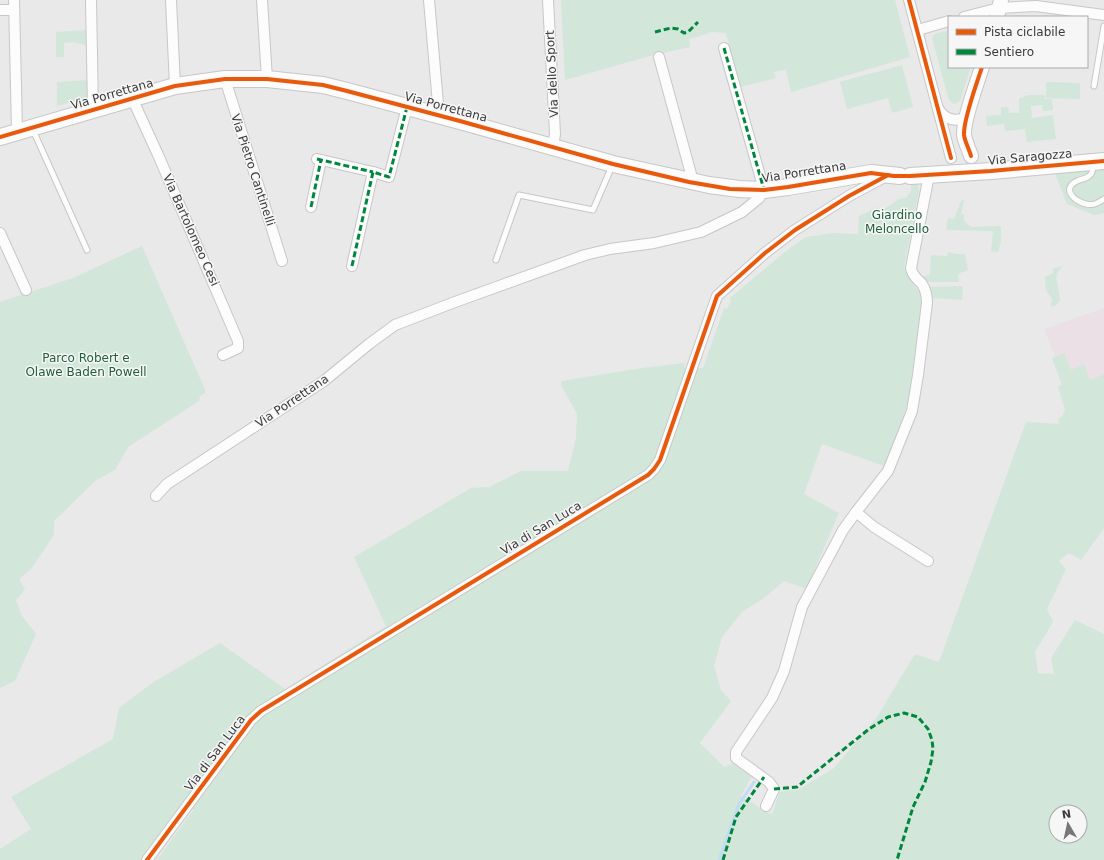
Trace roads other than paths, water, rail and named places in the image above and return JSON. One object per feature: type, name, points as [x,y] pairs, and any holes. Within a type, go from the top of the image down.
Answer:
[{"type":"main road","name":"Via Porrettana","points":[[0,137],[175,86],[225,80],[267,79],[323,85],[438,115],[613,164],[689,182],[730,189],[764,190],[871,173],[899,176]]},
{"type":"main road","name":"Via Saragozza","points":[[899,176],[929,175],[952,165],[972,163],[1099,161]]},
{"type":"street","points":[[91,0],[93,110]]},
{"type":"street","points":[[171,0],[175,86]]},
{"type":"street","points":[[262,0],[267,79]]},
{"type":"street","points":[[429,0],[438,115]]},
{"type":"street","name":"Via dello Sport","points":[[548,0],[555,134],[553,147]]},
{"type":"street","points":[[909,0],[939,110],[952,165]]},
{"type":"street","points":[[0,10],[14,5],[24,129]]},
{"type":"street","points":[[968,16],[999,8],[1036,6],[1104,15]]},
{"type":"street","points":[[918,30],[948,21]]},
{"type":"street","name":"Via Porrettana","points":[[156,496],[167,484],[324,381],[395,325],[585,255],[610,249],[654,243],[701,232],[742,212],[759,198],[764,190],[724,48]]},
{"type":"street","points":[[659,57],[691,174],[689,182]]},
{"type":"street","points":[[972,163],[964,136],[966,117],[982,68]]},
{"type":"street","name":"Via Pietro Cantinelli","points":[[225,80],[282,261]]},
{"type":"street","name":"Via Bartolomeo Cesi","points":[[132,98],[238,341],[238,348],[223,355]]},
{"type":"street","name":"Via Porrettana","points":[[310,207],[319,160],[389,176],[407,107]]},
{"type":"street","points":[[939,110],[949,119],[961,120],[966,117]]},
{"type":"street","points":[[352,266],[373,172]]},
{"type":"street","points":[[766,806],[774,789],[769,782],[736,758],[736,752],[772,698],[784,671],[802,606],[843,530],[888,471],[900,444],[913,404],[927,304],[925,290],[914,276],[912,268],[929,175]]},
{"type":"street","name":"Via di San Luca","points":[[147,860],[251,720],[261,711],[648,475],[660,460],[717,296],[765,253],[795,230],[849,196],[899,176]]},
{"type":"street","points":[[0,233],[26,290]]},
{"type":"street","points":[[856,512],[874,527],[928,561]]},
{"type":"lane","points":[[1094,86],[1104,26]]},
{"type":"lane","points":[[24,129],[87,250]]},
{"type":"lane","points":[[1099,161],[1090,176],[1078,180],[1072,184],[1070,192],[1071,196],[1088,204],[1096,204],[1104,199]]},
{"type":"lane","points":[[496,260],[519,195],[593,210],[613,164]]},
{"type":"waterway","points":[[719,860],[739,804],[754,782]]},
{"type":"park label","name":"Giardino Meloncello","points":[[897,222]]},
{"type":"park label","name":"Parco Robert e Olawe Baden Powell","points":[[86,365]]}]
